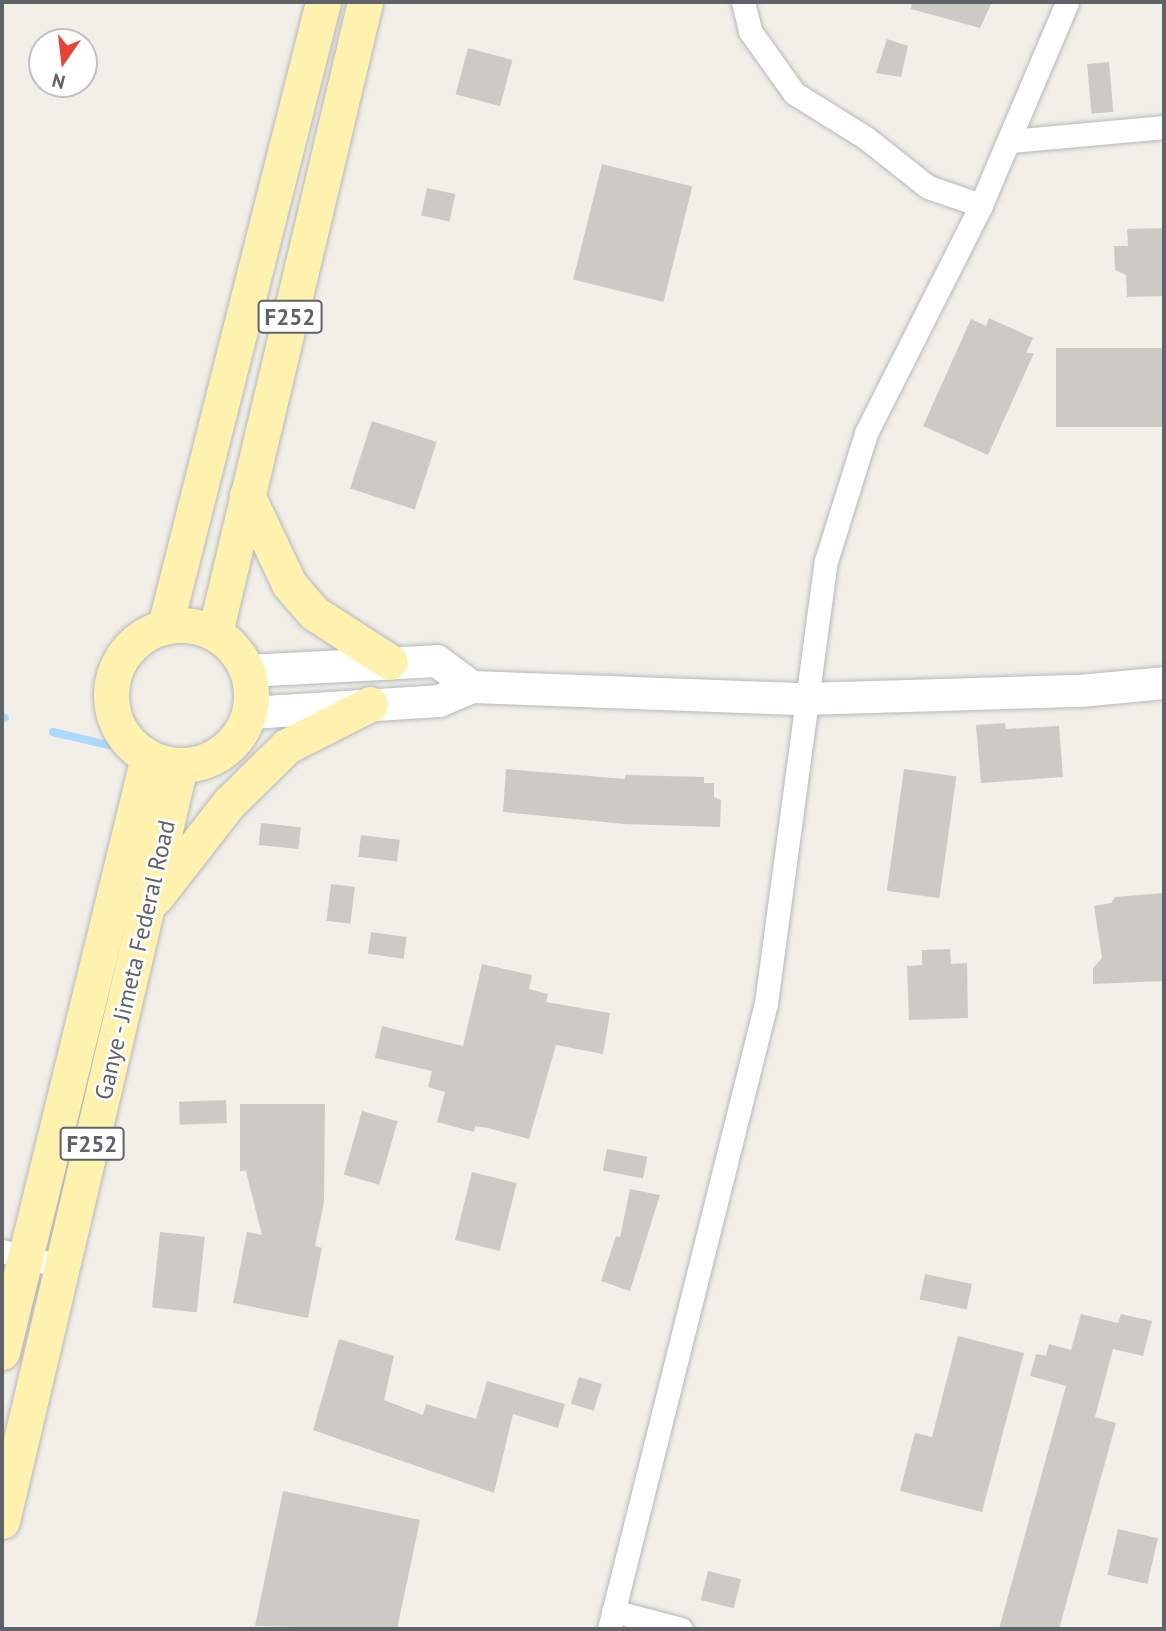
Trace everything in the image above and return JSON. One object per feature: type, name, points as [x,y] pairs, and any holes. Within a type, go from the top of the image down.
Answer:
[{"type":"main road","name":"F252","points":[[165,626],[323,2]]},
{"type":"main road","name":"F252","points":[[215,633],[365,2]]},
{"type":"main road","points":[[247,495],[289,584],[314,614],[390,662]]},
{"type":"main road","points":[[165,626],[191,626],[215,633],[229,643],[248,671],[250,713],[228,749],[205,761],[164,762],[122,734],[114,719],[111,685],[123,654],[149,632],[165,626]]},
{"type":"main road","points":[[248,671],[437,661],[472,687]]},
{"type":"main road","points":[[250,713],[439,701],[472,687],[804,699],[1080,691],[1164,683]]},
{"type":"main road","points":[[149,906],[229,803],[287,746],[370,704]]},
{"type":"main road","name":"Ganye - Jimeta Federal Road","points":[[2,1521],[149,906],[164,762]]},
{"type":"main road","name":"Ganye - Jimeta Federal Road","points":[[2,1352],[13,1254],[164,762]]},
{"type":"street","points":[[743,2],[750,31],[794,93],[866,138],[928,187],[981,205]]},
{"type":"street","points":[[681,1629],[611,1620],[766,1003],[804,699],[826,561],[866,433],[1011,141],[1067,2]]},
{"type":"street","points":[[1011,141],[1164,127]]},
{"type":"street","points":[[13,1254],[63,1266]]},
{"type":"building","points":[[912,2],[992,2],[980,28],[911,9]]},
{"type":"building","points":[[887,39],[908,46],[901,77],[876,73]]},
{"type":"building","points":[[468,48],[512,60],[500,106],[456,94]]},
{"type":"building","points":[[1109,62],[1113,112],[1091,114],[1087,64]]},
{"type":"building","points":[[602,164],[692,186],[663,302],[573,279]]},
{"type":"building","points":[[427,188],[455,194],[450,221],[421,215]]},
{"type":"building","points":[[1164,228],[1164,296],[1127,297],[1126,275],[1115,270],[1114,246],[1128,246],[1127,229]]},
{"type":"building","points":[[989,318],[1033,338],[1026,353],[1034,353],[988,455],[923,426],[971,319],[986,326]]},
{"type":"building","points":[[1056,348],[1164,348],[1164,427],[1056,427]]},
{"type":"building","points":[[372,421],[437,442],[415,510],[350,489]]},
{"type":"building","points":[[1005,723],[1006,729],[1059,726],[1063,777],[981,783],[976,725]]},
{"type":"building","points":[[506,769],[625,779],[625,775],[704,777],[704,783],[714,783],[714,797],[721,800],[720,827],[624,824],[503,812]]},
{"type":"building","points":[[904,769],[956,776],[939,898],[887,891]]},
{"type":"building","points":[[261,823],[301,827],[298,849],[259,845]]},
{"type":"building","points":[[361,835],[400,840],[397,862],[358,857]]},
{"type":"building","points":[[331,884],[355,887],[350,924],[326,921]]},
{"type":"building","points":[[1164,893],[1164,981],[1093,984],[1093,968],[1102,958],[1094,906],[1111,903],[1115,897]]},
{"type":"building","points":[[371,932],[407,937],[404,959],[368,954]]},
{"type":"building","points":[[950,949],[951,964],[967,963],[968,1018],[909,1020],[907,966],[922,965],[922,950]]},
{"type":"building","points":[[482,964],[532,975],[529,989],[548,994],[546,1002],[610,1013],[603,1054],[556,1045],[529,1139],[488,1128],[475,1126],[474,1132],[437,1122],[445,1092],[428,1087],[432,1071],[375,1058],[382,1026],[463,1046]]},
{"type":"building","points":[[226,1100],[227,1123],[180,1125],[179,1102]]},
{"type":"building","points":[[240,1104],[325,1104],[324,1202],[315,1246],[322,1248],[308,1318],[233,1303],[247,1232],[262,1235],[246,1171],[240,1171]]},
{"type":"building","points":[[362,1111],[398,1121],[379,1185],[344,1174]]},
{"type":"building","points":[[607,1149],[647,1157],[643,1178],[603,1171]]},
{"type":"building","points":[[472,1172],[517,1183],[500,1251],[455,1240]]},
{"type":"building","points":[[630,1189],[660,1195],[630,1291],[601,1281],[616,1236],[620,1237]]},
{"type":"building","points":[[160,1232],[205,1237],[197,1312],[152,1308]]},
{"type":"building","points":[[925,1274],[972,1284],[967,1309],[920,1299]]},
{"type":"building","points":[[1081,1314],[1118,1323],[1121,1314],[1152,1321],[1143,1356],[1113,1349],[1095,1417],[1116,1423],[1059,1629],[999,1629],[1066,1386],[1030,1376],[1036,1354],[1046,1356],[1049,1344],[1071,1350]]},
{"type":"building","points":[[958,1336],[1024,1353],[982,1512],[900,1491],[915,1433],[932,1437]]},
{"type":"building","points":[[339,1339],[394,1356],[384,1400],[423,1415],[426,1404],[476,1419],[487,1381],[565,1404],[558,1428],[513,1414],[494,1493],[313,1430]]},
{"type":"building","points":[[579,1377],[602,1384],[594,1411],[571,1404]]},
{"type":"building","points":[[283,1491],[420,1520],[397,1629],[255,1626]]},
{"type":"building","points":[[1118,1529],[1158,1538],[1147,1584],[1107,1575]]},
{"type":"building","points":[[708,1571],[741,1579],[734,1608],[701,1600]]},
{"type":"waterway","points":[[53,732],[108,745]]}]
